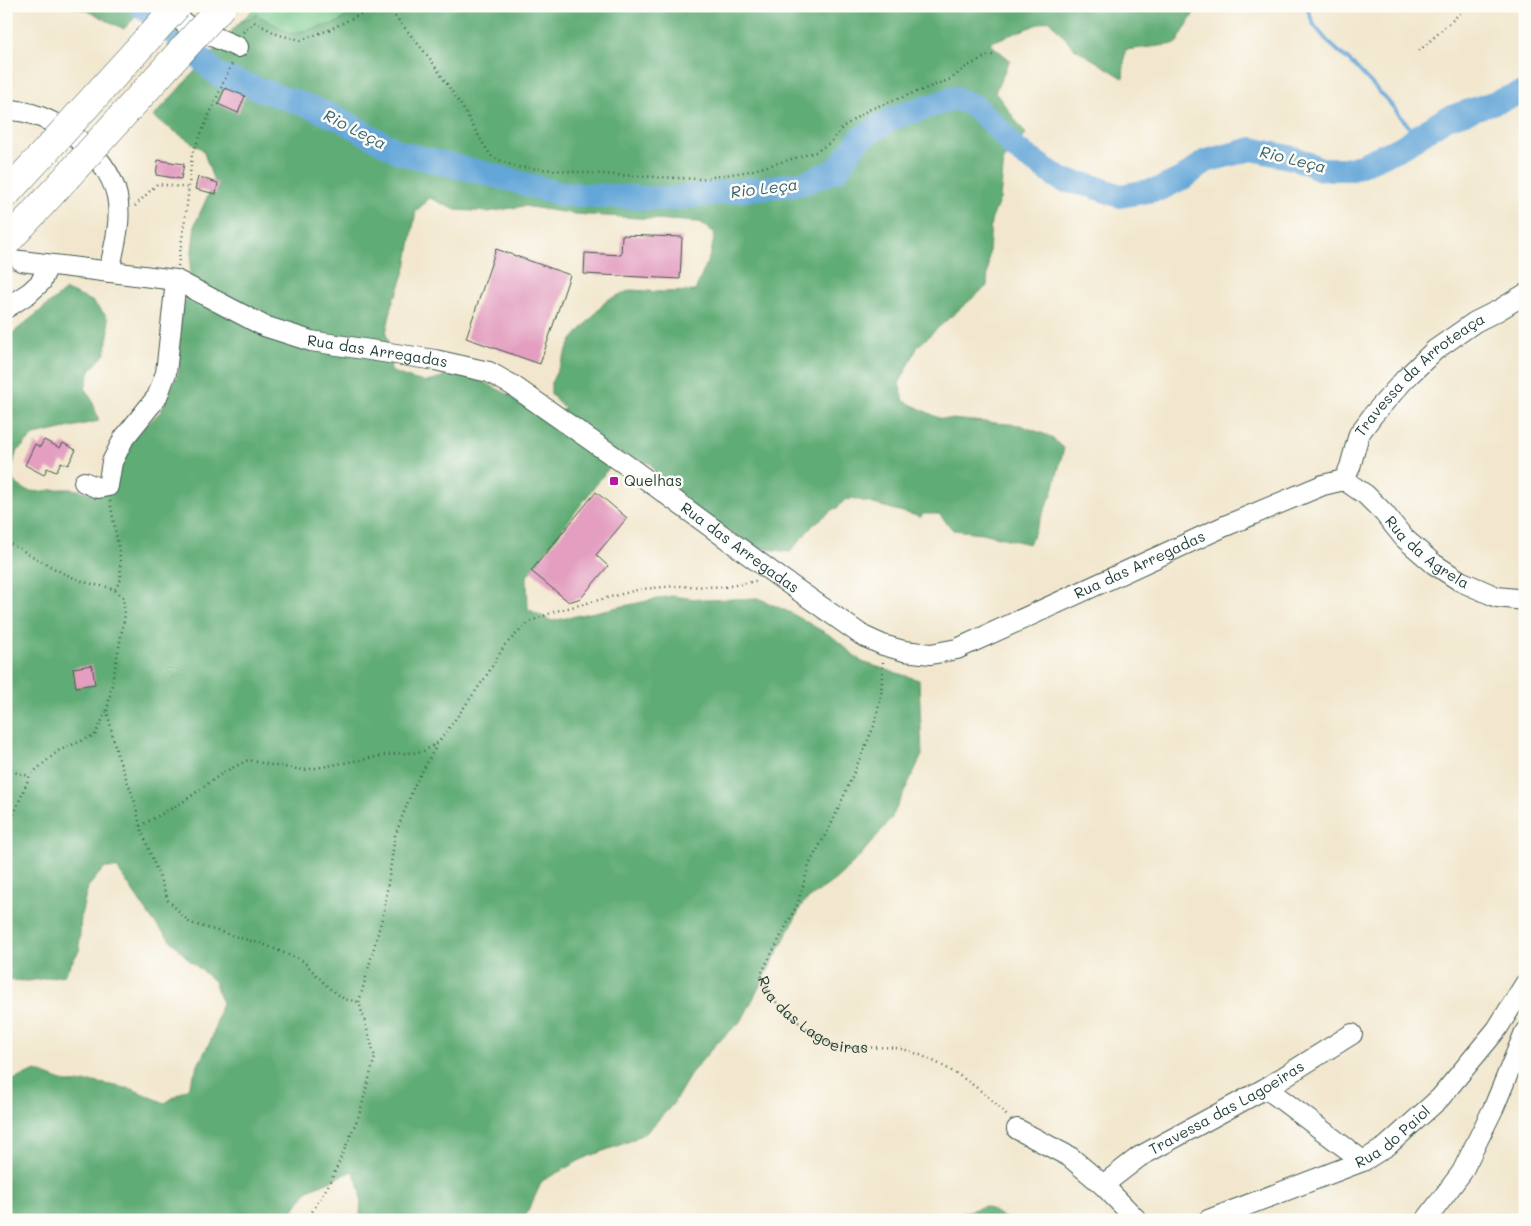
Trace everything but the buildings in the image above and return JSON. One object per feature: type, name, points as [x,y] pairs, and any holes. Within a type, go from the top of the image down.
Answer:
[{"type":"highway","points":[[6,194],[177,6]]},
{"type":"highway","points":[[14,252],[66,178],[222,6]]},
{"type":"street","points":[[166,6],[186,25],[235,56]]},
{"type":"street","points":[[6,110],[15,109],[44,118],[82,141],[107,171],[117,196],[118,212],[118,230],[109,272]]},
{"type":"street","name":"Rua das Arregadas","points":[[14,252],[48,264],[176,280],[264,326],[311,341],[435,360],[489,372],[512,385],[632,469],[863,636],[883,645],[904,651],[931,654],[957,649],[1225,526],[1323,485],[1344,480]]},
{"type":"street","points":[[6,308],[29,293],[41,282],[48,264]]},
{"type":"street","points":[[84,482],[98,488],[108,486],[112,462],[124,438],[157,397],[166,373],[176,280]]},
{"type":"street","name":"Travessa da Arroteaça","points":[[1344,480],[1350,467],[1359,434],[1405,379],[1435,350],[1475,322],[1525,294]]},
{"type":"street","name":"Rua da Agrela","points":[[1344,480],[1366,495],[1384,513],[1404,538],[1434,564],[1460,581],[1498,597],[1525,600]]},
{"type":"street","name":"Rua do Paiol","points":[[1208,1220],[1363,1161],[1387,1146],[1440,1098],[1497,1030],[1525,984]]},
{"type":"street","points":[[1426,1220],[1462,1172],[1494,1107],[1525,1032]]},
{"type":"street","name":"Travessa das Lagoeiras","points":[[1103,1185],[1139,1157],[1266,1088],[1352,1034]]},
{"type":"street","points":[[1266,1088],[1363,1161]]},
{"type":"street","points":[[1017,1129],[1070,1157],[1103,1185],[1137,1220]]},
{"type":"path","points":[[176,280],[192,154],[235,56],[243,31],[254,22],[279,34],[301,40],[329,30],[376,6]]},
{"type":"path","points":[[384,6],[431,60],[464,108],[492,157],[516,167],[615,175],[700,179],[750,171],[816,152],[831,142],[843,127],[868,110],[951,79],[966,67],[988,56],[996,55]]},
{"type":"path","points":[[1419,51],[1468,6]]},
{"type":"path","points":[[118,212],[137,205],[157,184],[189,188]]},
{"type":"path","points":[[108,486],[122,579],[115,589]]},
{"type":"path","points":[[6,542],[60,572],[88,583],[115,589],[123,597],[125,614],[107,711],[95,735],[58,751],[29,776],[6,834]]},
{"type":"path","points":[[307,1220],[331,1181],[359,1115],[375,1057],[359,1002],[384,910],[395,836],[414,786],[439,742],[485,678],[505,645],[528,622],[556,611],[641,589],[677,586],[725,587],[762,580],[772,572]]},
{"type":"path","name":"Rua das Lagoeiras","points":[[883,645],[881,696],[874,726],[833,821],[810,865],[796,905],[761,974],[769,993],[791,1018],[835,1046],[908,1050],[941,1065],[972,1085],[999,1106],[1017,1129]]},
{"type":"path","points":[[107,711],[117,754],[135,802],[140,826],[168,900],[190,923],[265,945],[302,961],[327,986],[344,999],[359,1002]]},
{"type":"path","points":[[140,826],[183,802],[224,772],[248,760],[306,770],[393,754],[422,752],[439,742]]},
{"type":"path","points":[[6,770],[29,776]]},
{"type":"green space","points":[[68,6],[146,6],[124,29],[88,11]]},
{"type":"green space","points":[[257,6],[361,6],[337,23],[291,34],[257,15],[239,23]]},
{"type":"green space","points":[[361,6],[1198,6],[1176,44],[1125,50],[1123,78],[1074,48],[1049,20],[989,43],[1010,60],[995,92],[1026,134],[1004,159],[1000,199],[991,221],[987,286],[918,346],[899,384],[904,401],[939,418],[1020,425],[1049,436],[1064,448],[1052,494],[1029,544],[982,533],[953,530],[939,514],[922,514],[921,517],[852,498],[850,500],[846,499],[836,509],[813,525],[790,552],[758,548],[694,511],[662,485],[651,464],[620,453],[527,576],[528,609],[552,621],[671,596],[705,600],[758,598],[789,612],[833,637],[862,662],[919,680],[922,755],[891,819],[860,856],[836,879],[803,903],[742,1020],[716,1044],[692,1072],[673,1104],[647,1132],[628,1142],[584,1158],[542,1181],[524,1220],[360,1220],[361,1191],[353,1171],[308,1190],[286,1220],[6,1220],[6,1078],[10,1081],[36,1071],[67,1083],[94,1082],[132,1089],[165,1103],[188,1088],[212,1038],[222,1002],[214,981],[189,960],[153,921],[117,868],[104,868],[88,887],[81,915],[79,951],[64,975],[29,981],[6,980],[6,337],[66,290],[92,301],[108,319],[109,330],[105,354],[90,370],[85,389],[92,400],[99,421],[34,435],[16,453],[10,476],[17,484],[30,491],[72,489],[99,495],[127,444],[161,411],[179,371],[180,339],[176,319],[187,297],[195,224],[214,182],[203,150],[153,117],[239,23],[257,15],[291,34],[337,23]],"holes":[[[430,198],[456,210],[488,212],[524,206],[574,214],[700,222],[715,233],[711,253],[695,291],[662,292],[631,290],[607,300],[572,340],[551,383],[551,395],[565,409],[547,415],[489,385],[465,376],[449,374],[427,382],[390,371],[392,358],[386,333],[394,297],[397,294],[406,268],[416,211]]]},
{"type":"green space","points":[[985,1206],[1008,1220],[951,1220],[963,1213]]},
{"type":"waterway","name":"Rio Leça","points":[[141,6],[172,31],[218,75],[311,107],[341,120],[401,153],[561,194],[669,199],[803,183],[837,170],[859,139],[893,118],[955,98],[974,106],[994,124],[1014,148],[1062,180],[1092,186],[1120,196],[1160,189],[1185,177],[1206,161],[1252,149],[1297,159],[1321,169],[1352,169],[1400,148],[1445,119],[1525,92]]},
{"type":"waterway","points":[[1306,6],[1314,25],[1328,42],[1354,65],[1386,99],[1412,130],[1416,140]]},
{"type":"tunnel","points":[[6,259],[21,261]]},
{"type":"place","name":"Quelhas","points":[[614,481]]}]
